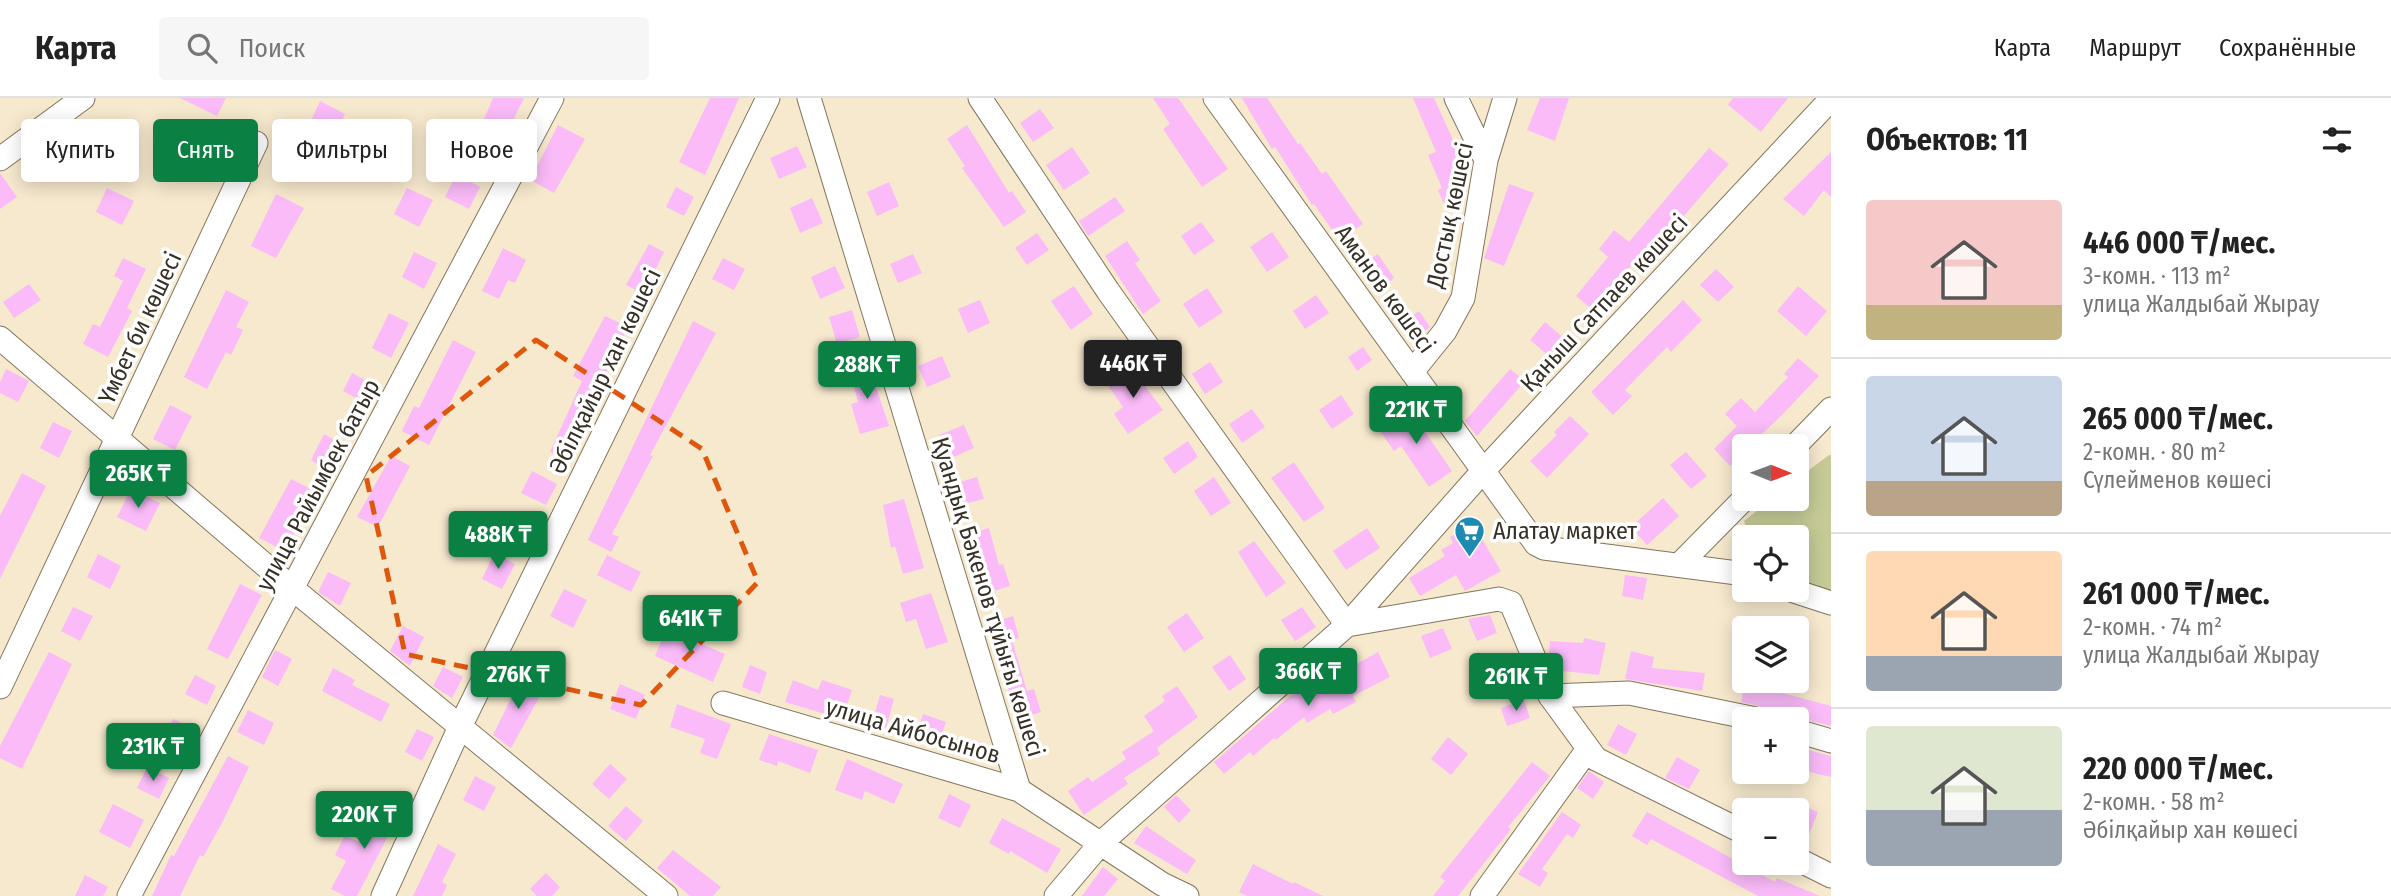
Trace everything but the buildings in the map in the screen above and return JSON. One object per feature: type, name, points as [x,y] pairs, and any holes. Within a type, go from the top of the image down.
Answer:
[{"type":"street","points":[[0,159],[83,98]]},
{"type":"street","name":"улица Райымбек батыр","points":[[129,896],[552,98]]},
{"type":"street","name":"Әбілқайыр хан көшесі","points":[[383,896],[460,729],[768,98]]},
{"type":"street","name":"Қуандық Бәкенов тұйығы көшесі","points":[[809,98],[1019,790]]},
{"type":"street","points":[[980,98],[1108,291],[1347,625],[1499,599],[1511,603],[1550,696],[1596,760],[1732,828]]},
{"type":"street","name":"Аманов көшесі","points":[[1215,98],[1536,544],[1544,548],[1732,573]]},
{"type":"street","points":[[1455,98],[1486,160]]},
{"type":"street","name":"Достық көшесі","points":[[1412,372],[1445,331],[1463,298],[1486,160],[1505,98]]},
{"type":"street","name":"Қаныш Сатпаев көшесі","points":[[1056,896],[1101,843],[1347,625],[1483,471],[1831,99]]},
{"type":"street","name":"Үмбет би көшесі","points":[[0,687],[238,182]]},
{"type":"street","points":[[0,338],[460,729],[666,896]]},
{"type":"street","points":[[1807,434],[1831,409]]},
{"type":"street","points":[[1679,565],[1732,511]]},
{"type":"street","points":[[1809,596],[1831,603]]},
{"type":"street","points":[[1550,696],[1629,692],[1732,714]]},
{"type":"street","name":"улица Айбосынов","points":[[723,703],[1019,790],[1187,896]]},
{"type":"street","points":[[1809,735],[1831,741]]},
{"type":"street","points":[[1482,896],[1588,749]]},
{"type":"street","points":[[1809,865],[1831,876]]},
{"type":"highlighted area","points":[[536,340],[702,449],[758,582],[641,705],[405,654],[366,476]]},
{"type":"green space","points":[[1831,455],[1831,597],[1809,589],[1809,525],[1746,525],[1744,521],[1757,511],[1810,511],[1810,469]]},
{"type":"place","name":"Алатау маркет","points":[[1470,558]]}]
